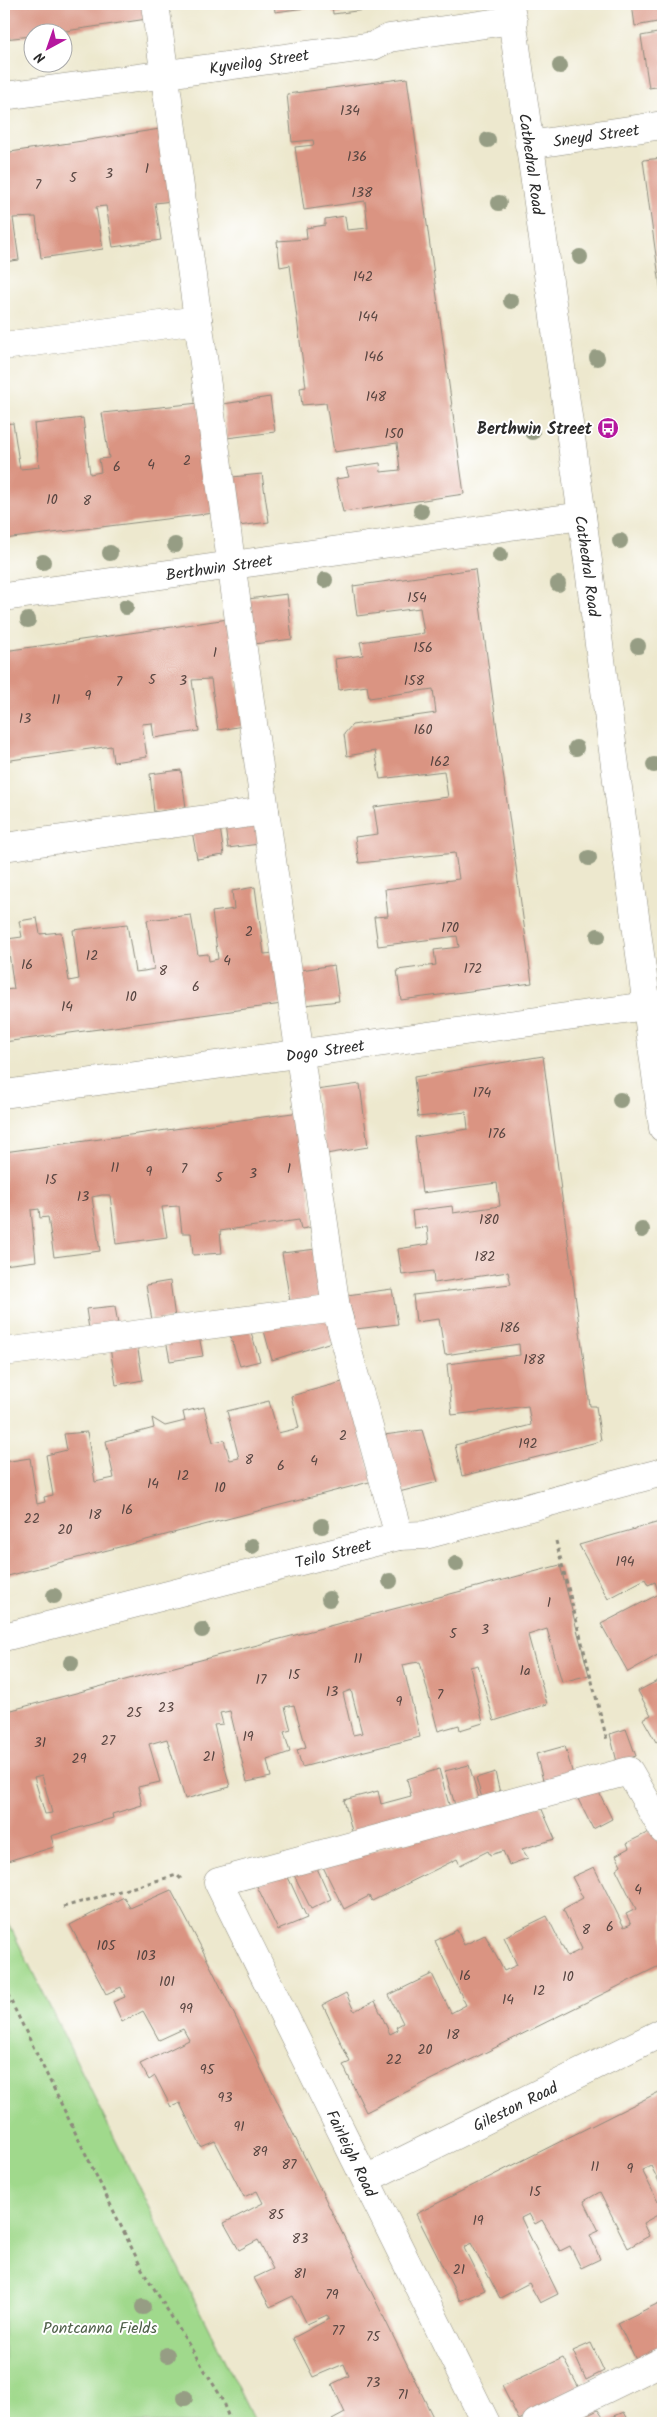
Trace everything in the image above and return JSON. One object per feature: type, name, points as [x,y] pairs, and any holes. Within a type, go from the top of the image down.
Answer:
[{"type":"street","points":[[155,4],[233,565],[265,811],[302,1054],[336,1308],[399,1536]]},
{"type":"street","name":"Kyveilog Street","points":[[4,96],[373,46],[389,38],[511,12]]},
{"type":"street","name":"Cathedral Road","points":[[511,12],[582,516],[663,1128]]},
{"type":"street","name":"Sneyd Street","points":[[529,145],[663,125]]},
{"type":"street","points":[[4,346],[198,320]]},
{"type":"street","name":"Berthwin Street","points":[[4,597],[582,516]]},
{"type":"street","points":[[4,847],[265,811]]},
{"type":"street","name":"Dogo Street","points":[[4,1094],[647,1006]]},
{"type":"street","points":[[4,1352],[336,1308]]},
{"type":"street","name":"Teilo Street","points":[[4,1638],[399,1536],[425,1535],[663,1472]]},
{"type":"street","points":[[616,1774],[629,1770],[663,1830]]},
{"type":"street","name":"Fairleigh Road","points":[[486,2423],[218,1882],[616,1774]]},
{"type":"street","name":"Gileston Road","points":[[366,2179],[663,2032]]},
{"type":"street","points":[[536,2423],[663,2361]]},
{"type":"path","points":[[556,1541],[616,1774]]},
{"type":"path","points":[[63,1907],[177,1875],[181,1879]]},
{"type":"path","points":[[4,1987],[142,2269],[220,2395],[231,2423]]},
{"type":"green space","name":"Pontcanna Fields","points":[[4,1914],[255,2423],[4,2423]]},
{"type":"building","points":[[4,4],[145,4],[147,19],[72,30],[72,22],[22,22],[22,37],[4,39]]},
{"type":"building","points":[[274,4],[328,4],[328,5],[275,12]]},
{"type":"building","points":[[332,4],[364,4],[364,10],[333,14]]},
{"type":"building","points":[[632,4],[663,4],[663,21],[635,26]]},
{"type":"building","points":[[663,32],[663,86],[649,88],[641,36]]},
{"type":"building","points":[[407,78],[464,494],[343,512],[336,479],[349,477],[346,468],[380,463],[381,472],[400,470],[397,443],[334,452],[326,403],[302,405],[300,388],[306,387],[290,265],[280,267],[277,241],[307,239],[306,228],[325,225],[325,219],[345,216],[347,230],[368,228],[365,201],[304,210],[295,147],[314,145],[313,140],[292,142],[287,94]]},
{"type":"building","points":[[160,129],[172,201],[155,203],[161,240],[113,247],[106,206],[96,207],[103,249],[41,258],[36,217],[13,218],[19,260],[4,262],[4,153]]},
{"type":"building","points":[[663,158],[663,300],[662,300],[643,160]]},
{"type":"building","points":[[270,397],[275,432],[227,438],[223,404]]},
{"type":"building","points":[[199,403],[214,513],[4,539],[4,424],[13,423],[20,469],[39,467],[34,424],[83,418],[90,474],[101,472],[99,459],[109,458],[102,413]]},
{"type":"building","points":[[262,474],[269,522],[239,526],[232,477]]},
{"type":"building","points":[[475,569],[532,983],[401,1000],[397,970],[436,965],[434,950],[459,947],[457,936],[378,946],[374,917],[388,916],[385,889],[459,879],[455,853],[359,863],[355,837],[378,834],[374,807],[448,797],[444,771],[380,779],[375,751],[347,756],[344,734],[352,725],[436,713],[433,689],[369,698],[367,686],[339,690],[335,659],[363,655],[360,642],[424,633],[420,608],[357,616],[353,586]]},
{"type":"building","points":[[287,594],[292,639],[254,644],[248,599]]},
{"type":"building","points":[[228,619],[244,726],[218,730],[211,679],[192,680],[199,731],[154,738],[152,723],[142,724],[147,757],[113,762],[111,746],[4,761],[4,651]]},
{"type":"building","points":[[181,770],[186,808],[154,812],[150,774]]},
{"type":"building","points":[[256,822],[259,844],[228,848],[225,826]]},
{"type":"building","points":[[220,827],[224,855],[197,859],[192,831]]},
{"type":"building","points":[[255,887],[264,954],[275,953],[282,1004],[4,1042],[4,990],[14,989],[7,939],[22,937],[19,921],[37,918],[40,934],[61,932],[69,981],[79,979],[73,930],[127,924],[135,972],[144,971],[154,969],[147,920],[191,915],[198,955],[208,954],[209,961],[218,959],[212,912],[234,909],[232,891]]},
{"type":"building","points":[[334,965],[339,1001],[305,1005],[301,970]]},
{"type":"building","points":[[543,1056],[590,1406],[596,1406],[601,1441],[462,1476],[455,1445],[531,1425],[528,1406],[452,1415],[447,1364],[520,1355],[519,1344],[445,1355],[439,1319],[416,1322],[413,1295],[511,1284],[508,1272],[434,1283],[433,1271],[402,1275],[398,1249],[429,1244],[427,1227],[414,1228],[412,1211],[452,1206],[453,1213],[500,1206],[497,1183],[422,1193],[415,1137],[468,1129],[466,1112],[418,1117],[414,1077]]},
{"type":"building","points":[[360,1084],[368,1147],[326,1154],[316,1090]]},
{"type":"building","points":[[300,1112],[314,1227],[301,1229],[299,1220],[220,1231],[222,1253],[193,1255],[191,1233],[182,1233],[179,1206],[162,1207],[167,1237],[116,1244],[110,1195],[102,1195],[92,1197],[100,1251],[54,1257],[48,1217],[40,1218],[39,1209],[31,1210],[36,1261],[4,1265],[4,1152]]},
{"type":"building","points":[[317,1249],[323,1297],[290,1302],[282,1253]]},
{"type":"building","points":[[170,1281],[175,1318],[152,1320],[146,1285]]},
{"type":"building","points":[[392,1289],[398,1324],[356,1329],[347,1295]]},
{"type":"building","points":[[115,1306],[118,1325],[89,1329],[86,1309]]},
{"type":"building","points":[[329,1318],[335,1341],[272,1360],[263,1327]]},
{"type":"building","points":[[250,1329],[260,1361],[240,1366],[229,1332]]},
{"type":"building","points":[[199,1336],[203,1356],[170,1361],[166,1340]]},
{"type":"building","points":[[137,1344],[143,1380],[116,1385],[110,1348]]},
{"type":"building","points":[[346,1381],[373,1481],[4,1577],[4,1462],[30,1458],[37,1504],[45,1502],[44,1497],[53,1495],[46,1455],[67,1450],[64,1434],[87,1432],[95,1482],[114,1478],[106,1441],[154,1428],[152,1418],[165,1426],[185,1421],[183,1412],[204,1407],[213,1442],[224,1440],[230,1460],[239,1458],[227,1411],[269,1401],[278,1433],[299,1428],[291,1396]]},
{"type":"building","points":[[422,1430],[438,1482],[399,1492],[384,1435]]},
{"type":"building","points":[[663,1521],[663,1652],[628,1672],[601,1624],[659,1594],[655,1582],[648,1585],[645,1579],[608,1599],[579,1545]]},
{"type":"building","points":[[560,1565],[589,1675],[562,1682],[547,1629],[528,1635],[547,1704],[494,1721],[478,1665],[470,1667],[483,1723],[460,1730],[459,1725],[438,1731],[420,1662],[403,1665],[420,1737],[302,1767],[297,1750],[306,1747],[294,1705],[285,1707],[291,1730],[284,1732],[290,1752],[267,1760],[271,1777],[247,1782],[230,1711],[220,1713],[223,1724],[214,1725],[230,1787],[185,1799],[167,1739],[149,1744],[160,1782],[138,1787],[142,1805],[112,1814],[113,1818],[51,1836],[54,1847],[4,1862],[4,1712]],"holes":[[[351,1690],[362,1733],[353,1735],[343,1693]],[[42,1775],[52,1813],[45,1814],[34,1777]]]},
{"type":"building","points":[[663,1678],[663,1738],[656,1742],[643,1719],[651,1715],[638,1691]]},
{"type":"building","points":[[626,1729],[636,1756],[617,1762],[610,1734]]},
{"type":"building","points":[[565,1746],[573,1775],[544,1784],[536,1754]]},
{"type":"building","points":[[469,1765],[479,1798],[455,1805],[445,1771]]},
{"type":"building","points":[[439,1769],[450,1808],[353,1835],[344,1800],[378,1791],[381,1804],[411,1796],[407,1779]]},
{"type":"building","points":[[495,1772],[500,1793],[482,1798],[476,1778]]},
{"type":"building","points":[[597,1788],[612,1819],[593,1829],[576,1795]]},
{"type":"building","points":[[540,1805],[555,1839],[522,1849],[528,1858],[509,1865],[503,1851],[490,1855],[488,1851],[460,1865],[457,1859],[372,1901],[369,1896],[344,1909],[322,1865]]},
{"type":"building","points":[[651,1831],[663,1847],[663,1964],[366,2112],[343,2065],[350,2062],[323,2005],[346,1993],[354,2011],[375,2001],[390,2034],[398,2030],[396,2027],[403,2023],[389,1995],[432,1974],[451,2013],[466,2005],[435,1941],[457,1930],[464,1945],[485,1935],[504,1971],[517,1965],[504,1937],[547,1916],[567,1956],[582,1949],[563,1909],[583,1898],[572,1877],[594,1867],[624,1927],[631,1924],[626,1914],[636,1909],[616,1869],[621,1865],[616,1855],[629,1848],[627,1843]]},
{"type":"building","points":[[316,1866],[331,1899],[311,1909],[293,1873]]},
{"type":"building","points":[[287,1875],[307,1918],[278,1930],[256,1884]]},
{"type":"building","points":[[171,1890],[436,2423],[334,2423],[332,2420],[345,2413],[332,2384],[349,2376],[344,2364],[313,2377],[293,2338],[329,2319],[327,2315],[307,2324],[293,2296],[270,2307],[254,2278],[273,2269],[258,2240],[239,2250],[224,2223],[263,2203],[257,2191],[244,2197],[215,2141],[201,2147],[180,2103],[171,2107],[155,2076],[149,2080],[140,2064],[189,2040],[183,2029],[159,2040],[143,2011],[122,2022],[113,2002],[125,1997],[121,1987],[106,1994],[70,1925],[124,1897],[130,1908]]},
{"type":"building","points":[[663,2090],[663,2190],[651,2166],[642,2170],[663,2212],[643,2223],[649,2236],[628,2248],[600,2192],[584,2201],[599,2231],[590,2235],[600,2259],[581,2268],[570,2246],[560,2251],[542,2220],[535,2224],[529,2214],[521,2218],[558,2294],[540,2303],[529,2283],[500,2298],[471,2243],[464,2248],[485,2290],[460,2301],[416,2214]]},
{"type":"building","points":[[663,2301],[663,2349],[637,2362],[618,2323]]},
{"type":"building","points":[[591,2343],[604,2371],[586,2380],[573,2351]]},
{"type":"building","points":[[563,2358],[580,2390],[519,2420],[502,2386]]},
{"type":"building","points":[[598,2410],[605,2420],[624,2412],[630,2423],[572,2423]]},
{"type":"place","name":"Berthwin Street","points":[[608,428]]}]
